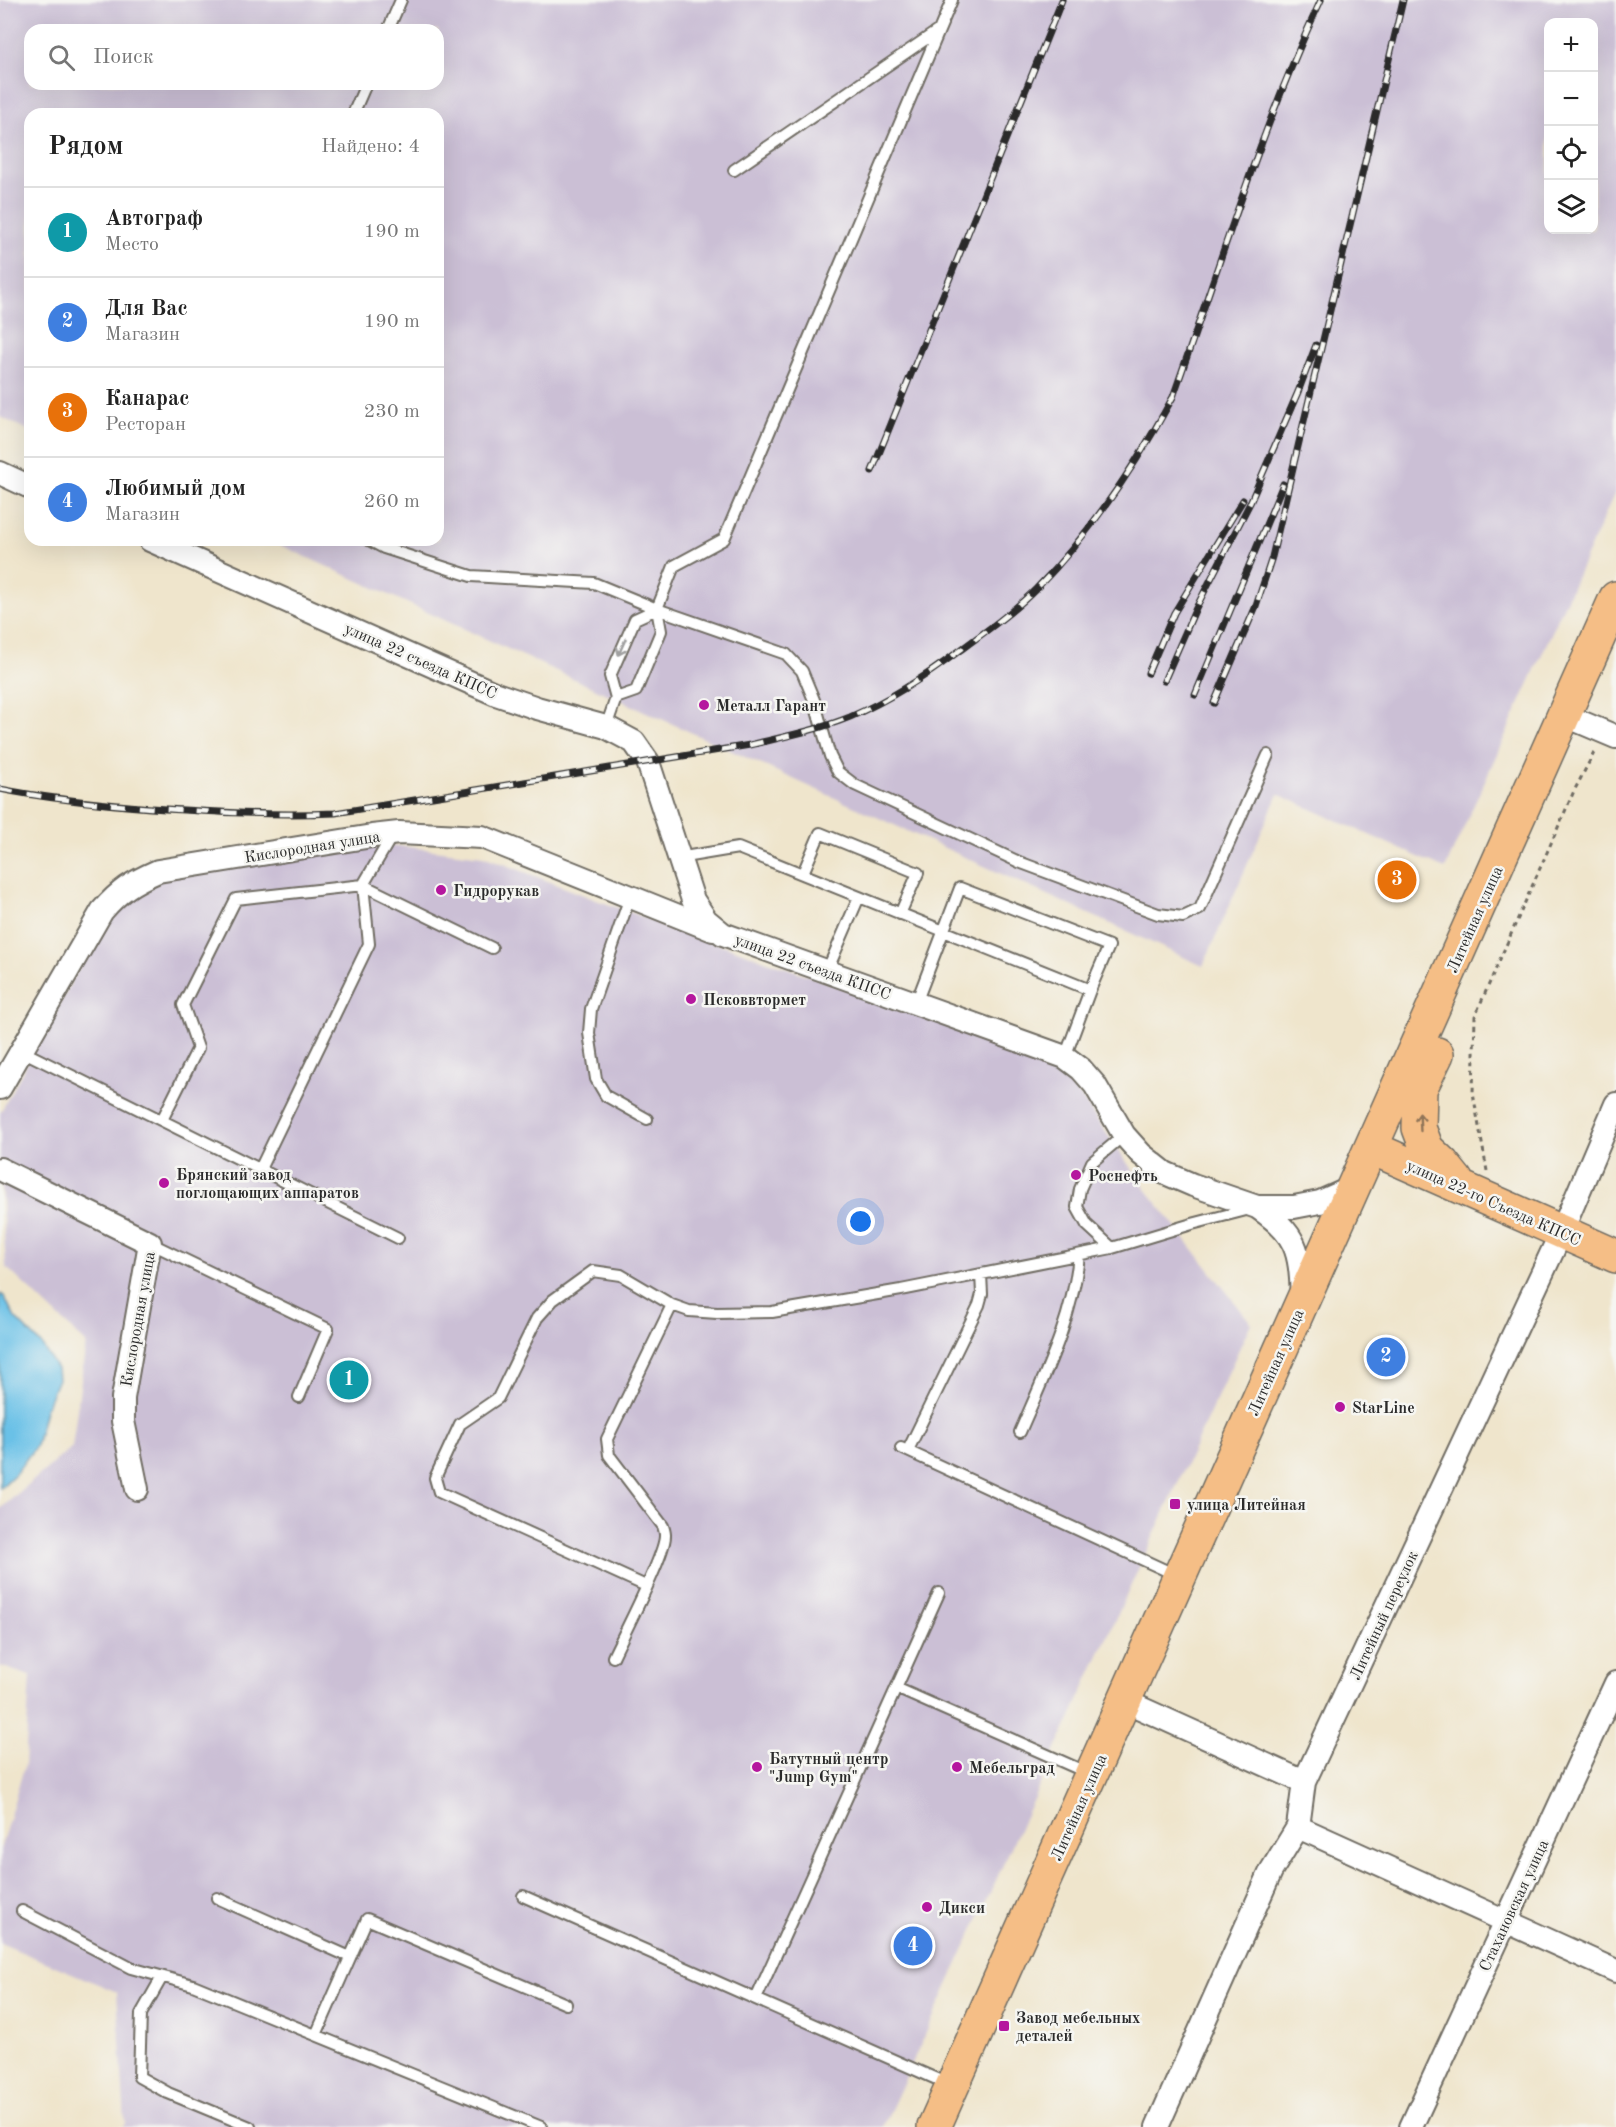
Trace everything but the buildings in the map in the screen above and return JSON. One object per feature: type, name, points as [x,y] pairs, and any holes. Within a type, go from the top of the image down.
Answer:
[{"type":"main road","name":"Литейная улица","points":[[934,2127],[1093,1775],[1302,1299],[1372,1148],[1616,598]]},
{"type":"main road","points":[[1428,1020],[1435,1037],[1437,1056],[1420,1089],[1419,1128],[1427,1149],[1472,1193]]},
{"type":"main road","name":"улица 22-го Съезда КПСС","points":[[1372,1148],[1616,1256]]},
{"type":"street","points":[[0,473],[24,484]]},
{"type":"street","name":"улица 22 съезда КПСС","points":[[163,546],[496,694],[606,727],[634,742],[648,762],[690,894],[706,920],[723,934],[1065,1058],[1081,1069],[1095,1085],[1124,1135],[1141,1154],[1165,1173],[1257,1207],[1294,1207],[1320,1202],[1354,1187]]},
{"type":"street","points":[[1564,715],[1610,735]]},
{"type":"street","name":"Кислородная улица","points":[[0,1088],[102,911],[118,893],[134,882],[158,871],[372,836],[393,834],[482,837],[723,934]]},
{"type":"street","name":"Литейный переулок","points":[[1157,2127],[1271,1871],[1298,1827],[1304,1782],[1561,1233],[1616,1104]]},
{"type":"street","name":"Кислородная улица","points":[[0,1169],[150,1243],[123,1398],[123,1421],[137,1489]]},
{"type":"street","points":[[1257,1207],[1277,1220],[1297,1249],[1301,1270],[1302,1299]]},
{"type":"street","name":"Стахановская улица","points":[[1411,2127],[1616,1683]]},
{"type":"street","points":[[1125,1701],[1304,1782]]},
{"type":"street","points":[[1298,1827],[1616,1971]]},
{"type":"lane","points":[[391,24],[401,0]]},
{"type":"lane","points":[[616,698],[636,691],[661,631],[657,609],[674,566],[724,539],[952,0]]},
{"type":"lane","points":[[734,170],[939,30]]},
{"type":"lane","points":[[356,108],[363,90]]},
{"type":"lane","points":[[380,546],[471,576],[594,583],[657,609],[786,654],[802,671],[814,700],[830,756],[838,772],[855,785],[1019,862],[1158,914],[1183,917],[1200,909],[1268,755]]},
{"type":"lane","points":[[606,727],[616,698],[610,676],[635,619],[657,609]]},
{"type":"lane","points":[[803,873],[820,833],[918,873],[900,914]]},
{"type":"lane","points":[[260,1169],[369,944],[363,885],[393,834]]},
{"type":"lane","points":[[678,858],[738,848],[1090,990]]},
{"type":"lane","points":[[162,1120],[198,1048],[183,1005],[236,898],[363,885],[492,948]]},
{"type":"lane","points":[[916,1003],[960,888],[1109,946],[1065,1058]]},
{"type":"lane","points":[[630,897],[591,1009],[588,1033],[596,1079],[606,1096],[647,1119]]},
{"type":"lane","points":[[827,971],[859,897]]},
{"type":"lane","points":[[22,1051],[398,1238]]},
{"type":"lane","points":[[1112,1248],[1087,1225],[1077,1207],[1080,1189],[1092,1162],[1124,1135]]},
{"type":"lane","points":[[646,1586],[439,1492],[435,1478],[460,1424],[498,1398],[537,1318],[553,1300],[593,1271],[621,1275],[672,1305],[688,1311],[772,1312],[1112,1248],[1257,1207]]},
{"type":"lane","points":[[150,1243],[327,1329],[299,1397]]},
{"type":"lane","points":[[1020,1432],[1059,1342],[1077,1278],[1079,1255]]},
{"type":"lane","points":[[981,1274],[982,1294],[979,1305],[904,1449],[1181,1577]]},
{"type":"lane","points":[[613,1657],[646,1586],[665,1536],[663,1526],[609,1455],[607,1439],[672,1305]]},
{"type":"lane","points":[[756,1999],[939,1593]]},
{"type":"lane","points":[[896,1688],[1093,1775]]},
{"type":"lane","points":[[523,1896],[952,2086]]},
{"type":"lane","points":[[217,1898],[350,1957]]},
{"type":"lane","points":[[22,1911],[131,1968],[193,1985],[541,2127]]},
{"type":"lane","points":[[316,2035],[367,1919],[566,2004]]},
{"type":"lane","points":[[162,1977],[141,2014],[139,2077],[168,2093],[250,2127]]},
{"type":"path","points":[[1472,1193],[1490,1186],[1473,1093],[1475,1016],[1574,791],[1610,735]]},
{"type":"shaded area","points":[[0,0],[1616,0],[1616,490],[1445,869],[1278,794],[1203,966],[282,546],[444,546],[444,108],[24,108],[24,428],[0,417]]},
{"type":"shaded area","points":[[375,843],[483,856],[599,901],[967,1032],[1065,1074],[1142,1184],[1251,1323],[883,2127],[123,2127],[125,2123],[117,1992],[0,1943],[0,1850],[25,1764],[30,1676],[0,1666],[0,1509],[72,1447],[86,1343],[6,1267],[0,1166],[0,1113],[107,917],[155,879]]},
{"type":"water","points":[[0,1294],[4,1296],[15,1318],[41,1344],[57,1369],[58,1379],[45,1410],[36,1446],[15,1474],[0,1488]]},
{"type":"railway","points":[[872,471],[1062,0]]},
{"type":"railway","points":[[0,789],[75,801],[151,808],[266,814],[335,813],[750,745],[838,722],[879,703],[906,687],[989,629],[1036,589],[1094,522],[1144,448],[1173,397],[1260,147],[1299,48],[1321,0]]},
{"type":"railway","points":[[1214,703],[1256,606],[1272,557],[1403,0]]},
{"type":"railway","points":[[1164,681],[1196,608],[1250,503],[1316,345]]},
{"type":"railway","points":[[1195,695],[1283,484]]},
{"type":"railway","points":[[1148,673],[1174,613],[1243,500]]},
{"type":"place","name":"Металл Гарант","points":[[704,705]]},
{"type":"place","name":"Канарас","points":[[1397,880]]},
{"type":"place","name":"Гидрорукав","points":[[441,890]]},
{"type":"place","name":"Псковвтормет","points":[[691,999]]},
{"type":"place","name":"Роснефть","points":[[1076,1175]]},
{"type":"place","name":"Брянский завод поглощающих аппаратов","points":[[164,1183]]},
{"type":"place","name":"Для Вас","points":[[1386,1357]]},
{"type":"place","name":"Автограф","points":[[349,1380]]},
{"type":"place","name":"StarLine","points":[[1340,1407]]},
{"type":"place","name":"улица Литейная","points":[[1175,1504]]},
{"type":"place","name":"Батутный центр \"Jump Gym\"","points":[[757,1767]]},
{"type":"place","name":"Мебельград","points":[[957,1767]]},
{"type":"place","name":"Дикси","points":[[927,1907]]},
{"type":"place","name":"Любимый дом","points":[[913,1946]]},
{"type":"place","name":"Завод мебельных деталей","points":[[1004,2026]]}]
